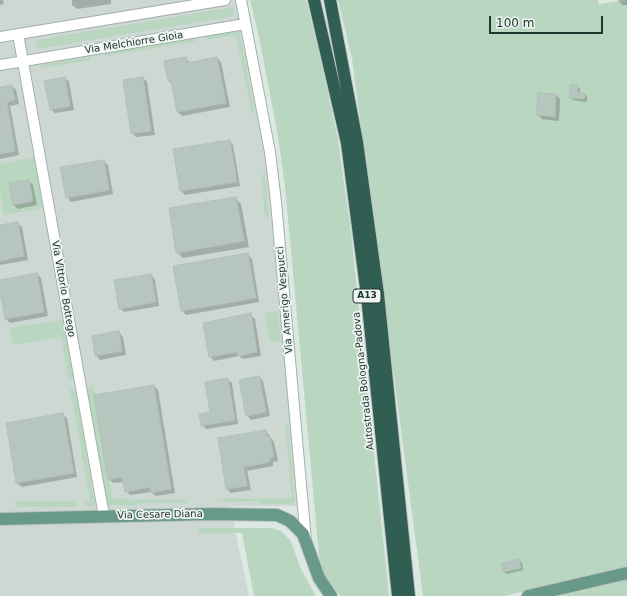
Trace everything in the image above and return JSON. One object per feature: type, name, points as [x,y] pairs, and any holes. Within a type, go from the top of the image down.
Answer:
[{"type":"highway","name":"Autostrada Bologna-Padova","points":[[314,0],[347,143],[367,296],[398,596]]},
{"type":"highway","name":"A13","points":[[330,0],[358,142],[377,286],[409,596]]},
{"type":"main road","name":"Via Cesare Diana","points":[[0,519],[269,514],[283,517],[290,521],[303,534],[306,543]]},
{"type":"main road","name":"Via Amerigo Vespucci","points":[[306,543],[319,578],[331,596]]},
{"type":"main road","points":[[528,596],[627,573]]},
{"type":"street","points":[[0,38],[225,0]]},
{"type":"street","name":"Via Amerigo Vespucci","points":[[241,0],[270,152],[276,202],[306,543]]},
{"type":"street","name":"Via Melchiorre Gioia","points":[[0,65],[245,24]]},
{"type":"street","points":[[18,34],[22,61]]},
{"type":"street","name":"Via Vittorio Bottego","points":[[22,61],[104,516]]},
{"type":"shaded area","points":[[0,0],[234,0],[265,149],[299,506],[230,506],[249,596],[0,596]]},
{"type":"green space","points":[[250,0],[306,0],[318,47],[338,140],[351,233],[389,596],[341,596],[330,584],[323,570],[319,555],[285,186],[277,131],[259,37]]},
{"type":"green space","points":[[338,0],[598,0],[599,4],[627,0],[627,568],[504,596],[423,596],[352,59]]},
{"type":"green space","points":[[233,7],[234,16],[37,49],[36,40]]},
{"type":"green space","points":[[239,30],[255,113],[252,114],[236,35],[207,40],[206,36]]},
{"type":"green space","points":[[196,38],[197,41],[105,56],[105,53]]},
{"type":"green space","points":[[90,57],[91,60],[41,68],[40,65]]},
{"type":"green space","points":[[35,157],[44,208],[4,215],[0,191],[0,164]]},
{"type":"green space","points":[[265,174],[269,217],[265,217],[261,175]]},
{"type":"green space","points":[[278,311],[281,340],[270,342],[264,313]]},
{"type":"green space","points":[[63,320],[73,377],[69,381],[61,337],[13,345],[10,328]]},
{"type":"green space","points":[[93,384],[113,499],[188,500],[186,503],[108,505],[87,388]]},
{"type":"green space","points":[[70,388],[76,392],[95,506],[86,506],[84,501],[90,501]]},
{"type":"green space","points":[[285,425],[288,425],[295,500],[294,503],[263,504],[257,501],[219,502],[216,499],[292,498]]},
{"type":"green space","points":[[14,501],[78,501],[76,507],[18,507]]},
{"type":"green space","points":[[199,528],[272,528],[281,531],[291,541],[300,567],[316,596],[254,596],[242,533],[198,533]]},
{"type":"green space","points":[[627,578],[627,596],[550,596]]},
{"type":"building","points":[[186,57],[187,63],[217,57],[226,103],[177,112],[171,81],[168,81],[164,61]]},
{"type":"building","points":[[65,77],[70,106],[50,110],[44,81]]},
{"type":"building","points":[[143,77],[151,131],[131,134],[123,80]]},
{"type":"building","points":[[12,85],[15,100],[7,102],[15,151],[0,154],[0,87]]},
{"type":"building","points":[[570,85],[578,85],[577,92],[585,93],[584,99],[569,98]]},
{"type":"building","points":[[538,93],[556,94],[555,117],[536,115]]},
{"type":"building","points":[[230,140],[237,182],[180,191],[173,149]]},
{"type":"building","points":[[104,160],[109,190],[66,198],[60,167]]},
{"type":"building","points":[[29,180],[33,201],[13,205],[9,183]]},
{"type":"building","points":[[236,197],[244,241],[176,253],[169,208]]},
{"type":"building","points":[[18,222],[24,256],[0,261],[0,225]]},
{"type":"building","points":[[248,253],[256,298],[181,311],[173,266]]},
{"type":"building","points":[[37,273],[44,312],[5,319],[0,292],[0,280]]},
{"type":"building","points":[[151,274],[156,302],[119,309],[114,280]]},
{"type":"building","points":[[251,313],[257,352],[238,356],[237,352],[209,357],[203,323]]},
{"type":"building","points":[[119,331],[122,351],[95,356],[92,336]]},
{"type":"building","points":[[259,376],[266,412],[246,416],[239,380]]},
{"type":"building","points":[[228,378],[235,420],[201,426],[199,414],[210,412],[205,382]]},
{"type":"building","points":[[154,385],[171,489],[151,493],[150,487],[125,492],[122,477],[108,480],[94,395]]},
{"type":"building","points":[[63,413],[74,473],[16,483],[6,423]]},
{"type":"building","points":[[266,430],[267,437],[270,437],[274,457],[269,458],[270,462],[244,467],[247,486],[226,489],[218,438]]},
{"type":"building","points":[[519,559],[521,568],[503,572],[501,563]]}]
